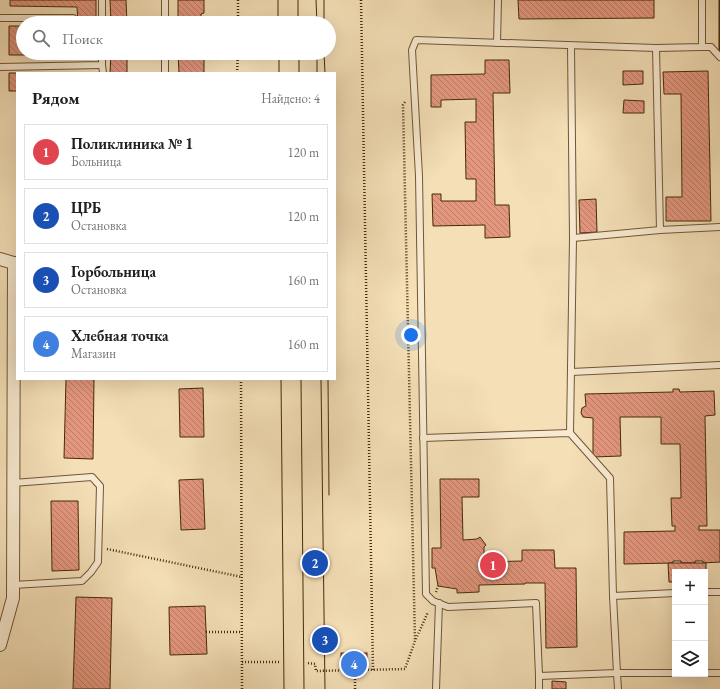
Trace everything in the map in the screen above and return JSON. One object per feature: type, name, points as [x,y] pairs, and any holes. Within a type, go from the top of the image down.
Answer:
[{"type":"main road","points":[[288,0],[288,16]]},
{"type":"main road","points":[[289,60],[289,72]]},
{"type":"main road","points":[[291,380],[294,689]]},
{"type":"street","points":[[0,259],[16,264],[13,598],[0,645]]},
{"type":"lane","points":[[102,0],[102,16]]},
{"type":"lane","points":[[164,0],[165,16]]},
{"type":"lane","points":[[496,43],[498,0]]},
{"type":"lane","points":[[702,0],[702,47]]},
{"type":"lane","points":[[0,18],[16,18]]},
{"type":"lane","points":[[539,689],[536,602],[448,607],[436,602],[426,594],[419,176],[412,50],[416,40],[571,46],[656,48],[711,47],[720,57]]},
{"type":"lane","points":[[571,46],[573,238],[570,433],[610,478],[613,596],[618,689]]},
{"type":"lane","points":[[656,48],[660,230]]},
{"type":"lane","points":[[102,60],[103,72]]},
{"type":"lane","points":[[165,60],[165,72]]},
{"type":"lane","points":[[0,67],[102,65]]},
{"type":"lane","points":[[573,238],[720,226]]},
{"type":"lane","points":[[571,372],[720,365]]},
{"type":"lane","points":[[423,438],[570,433]]},
{"type":"lane","points":[[13,585],[82,581],[91,572],[98,562],[100,486],[92,477],[14,483]]},
{"type":"lane","points":[[708,592],[720,592]]},
{"type":"lane","points":[[613,596],[672,593]]},
{"type":"lane","points":[[436,602],[436,689]]},
{"type":"lane","points":[[539,676],[617,673],[672,673]]},
{"type":"lane","points":[[708,673],[720,673]]},
{"type":"path","points":[[238,0],[238,16]]},
{"type":"path","points":[[361,0],[373,670]]},
{"type":"path","points":[[237,72],[238,60]]},
{"type":"path","points":[[414,91],[403,105],[415,641]]},
{"type":"path","points":[[240,380],[242,689]]},
{"type":"path","points":[[99,547],[242,577]]},
{"type":"path","points":[[242,662],[294,662],[315,664],[316,671],[405,669],[415,641],[436,602],[438,586]]},
{"type":"path","points":[[206,632],[242,632]]},
{"type":"path","points":[[355,670],[355,689]]},
{"type":"building","points":[[10,0],[96,0],[96,16],[78,16],[77,7],[10,6]]},
{"type":"building","points":[[110,0],[126,0],[127,16],[111,16]]},
{"type":"building","points":[[178,0],[204,0],[204,13],[201,14],[201,16],[178,16]]},
{"type":"building","points":[[518,0],[654,0],[654,18],[519,19]]},
{"type":"building","points":[[720,0],[720,51],[719,51]]},
{"type":"building","points":[[9,26],[16,26],[16,55],[9,55]]},
{"type":"building","points":[[111,60],[127,60],[127,72],[110,72]]},
{"type":"building","points":[[178,60],[204,60],[204,72],[179,72]]},
{"type":"building","points":[[485,60],[509,60],[510,93],[493,93],[495,205],[509,205],[510,237],[485,238],[485,225],[433,226],[432,194],[441,194],[441,201],[476,201],[476,179],[466,179],[465,122],[476,122],[476,99],[441,100],[441,107],[431,107],[431,75],[485,74]]},
{"type":"building","points":[[623,71],[643,71],[643,84],[623,85]]},
{"type":"building","points":[[708,71],[711,221],[666,221],[666,197],[682,197],[681,94],[664,94],[663,72]]},
{"type":"building","points":[[9,73],[16,73],[16,91],[9,91]]},
{"type":"building","points":[[624,100],[644,101],[644,113],[623,113]]},
{"type":"building","points":[[596,199],[597,232],[580,233],[579,200]]},
{"type":"building","points":[[66,380],[94,380],[93,459],[64,458]]},
{"type":"building","points":[[203,388],[204,437],[180,437],[179,389]]},
{"type":"building","points":[[673,389],[679,389],[680,392],[714,391],[715,415],[705,416],[707,526],[699,526],[699,530],[720,530],[720,562],[703,563],[703,561],[695,561],[695,563],[681,563],[681,561],[673,561],[673,563],[624,564],[624,532],[675,531],[675,526],[672,526],[671,498],[681,498],[680,444],[661,444],[661,417],[620,417],[621,456],[593,457],[593,418],[583,417],[581,413],[582,408],[586,406],[585,394],[673,392]]},
{"type":"building","points":[[203,479],[205,529],[181,530],[179,480]]},
{"type":"building","points":[[440,479],[479,479],[479,497],[462,497],[463,540],[477,539],[480,537],[486,545],[484,547],[484,562],[522,561],[522,550],[554,550],[555,568],[576,568],[577,647],[546,648],[545,583],[479,585],[479,592],[457,593],[457,589],[438,586],[435,568],[432,568],[432,548],[441,548]]},
{"type":"building","points":[[51,501],[78,501],[79,570],[52,571]]},
{"type":"building","points":[[668,563],[706,563],[706,569],[672,569],[672,582],[669,582]]},
{"type":"building","points":[[76,597],[112,598],[110,689],[73,689]]},
{"type":"building","points":[[205,606],[207,654],[170,655],[169,607]]},
{"type":"building","points":[[341,653],[367,653],[367,666],[341,666]]},
{"type":"building","points":[[552,681],[566,682],[566,689],[552,689]]},
{"type":"tram line","points":[[316,0],[317,16]]},
{"type":"tram line","points":[[324,0],[324,16]]},
{"type":"tram line","points":[[317,60],[317,72]]},
{"type":"tram line","points":[[324,60],[325,72]]},
{"type":"tram line","points":[[321,380],[325,689]]},
{"type":"tram line","points":[[328,380],[329,495]]},
{"type":"place","name":"ЦРБ","points":[[315,563]]},
{"type":"place","name":"Поликлиника № 1","points":[[493,565]]},
{"type":"place","name":"Горбольница","points":[[325,640]]},
{"type":"place","name":"Хлебная точка","points":[[354,664]]}]
